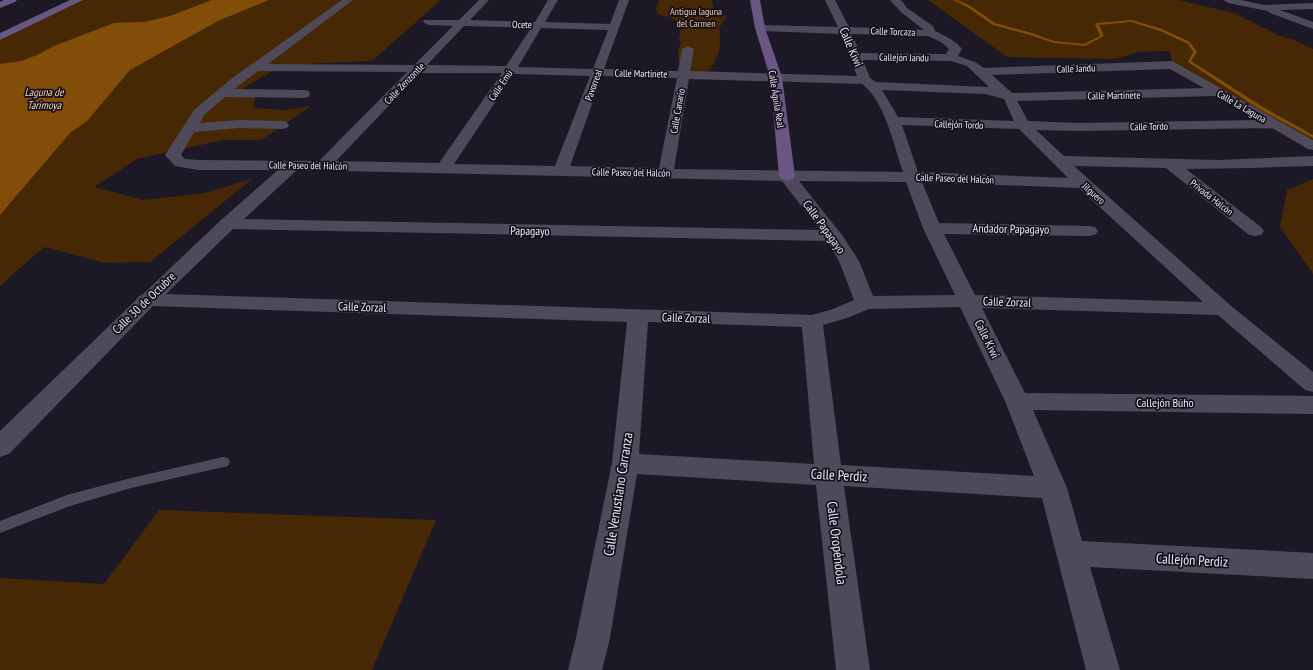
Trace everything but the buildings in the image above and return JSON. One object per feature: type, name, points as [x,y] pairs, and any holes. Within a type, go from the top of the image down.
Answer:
[{"type":"street","points":[[0,5],[12,0]]},
{"type":"street","points":[[0,37],[78,0]]},
{"type":"street","points":[[190,128],[199,113],[222,93],[348,0]]},
{"type":"street","name":"Calle Zenzontle","points":[[324,165],[484,0]]},
{"type":"street","name":"Calle Emú","points":[[444,167],[510,70],[553,0]]},
{"type":"street","name":"Pavorreal","points":[[561,170],[624,0]]},
{"type":"street","name":"Calle Águila Real","points":[[756,0],[760,28],[776,77],[787,176]]},
{"type":"street","name":"Calle Kiwi","points":[[830,0],[869,83],[894,121],[912,177],[932,228],[1017,401],[1053,488],[1103,670]]},
{"type":"street","points":[[895,0],[900,3],[904,10],[929,28],[930,33],[945,40],[956,49],[952,54],[952,58]]},
{"type":"street","points":[[1228,0],[1264,8],[1313,4]]},
{"type":"street","points":[[1243,0],[1313,26]]},
{"type":"street","points":[[1305,0],[1313,4]]},
{"type":"street","name":"Ocete","points":[[428,22],[615,27]]},
{"type":"street","name":"Calle Torcaza","points":[[760,28],[930,33]]},
{"type":"street","name":"Calle Canario","points":[[666,172],[688,49]]},
{"type":"street","name":"Callejón Jandu","points":[[856,56],[952,58]]},
{"type":"street","name":"Jilguero","points":[[952,58],[971,64],[983,74],[1007,96],[1024,126],[1083,183],[1223,309],[1313,384]]},
{"type":"street","name":"Calle Jandu","points":[[983,74],[1172,66]]},
{"type":"street","name":"Calle La Laguna","points":[[1172,66],[1313,146]]},
{"type":"street","name":"Calle Martinete","points":[[256,67],[510,70],[776,77],[964,88],[985,90],[1007,96],[1218,92]]},
{"type":"street","points":[[964,88],[977,87],[986,82],[983,74]]},
{"type":"street","points":[[222,93],[304,94]]},
{"type":"street","name":"Callejón Tordo","points":[[894,121],[1024,126]]},
{"type":"street","points":[[190,128],[239,124],[282,125]]},
{"type":"street","name":"Calle Tordo","points":[[1024,126],[1274,124]]},
{"type":"street","name":"Calle Paseo del Halcón","points":[[190,128],[173,155],[180,163],[198,165],[444,167],[787,176],[912,177],[1083,183]]},
{"type":"street","points":[[1060,161],[1170,164],[1279,163],[1313,161]]},
{"type":"street","name":"Privada Halcón","points":[[1170,164],[1255,231]]},
{"type":"street","name":"Calle 30 de Octubre","points":[[0,447],[146,300],[293,165]]},
{"type":"street","name":"Calle Papagayo","points":[[787,176],[833,235],[849,261],[865,303]]},
{"type":"street","name":"Papagayo","points":[[227,224],[644,234],[833,235]]},
{"type":"street","name":"Andador Papagayo","points":[[932,228],[1089,231]]},
{"type":"street","name":"Calle Zorzal","points":[[146,300],[812,321],[840,314],[865,303],[968,301],[1223,309]]},
{"type":"street","name":"Calle Venustiano Carranza","points":[[584,670],[593,638],[625,462],[638,316]]},
{"type":"street","name":"Calle Oropéndola","points":[[812,321],[853,670]]},
{"type":"street","name":"Callejón Búho","points":[[1017,401],[1313,404]]},
{"type":"street","name":"Calle Perdiz","points":[[625,462],[1053,488]]},
{"type":"street","name":"Callejón Perdiz","points":[[1070,553],[1313,566]]},
{"type":"lane","points":[[0,528],[67,501],[131,483],[223,462]]},
{"type":"green space","points":[[80,0],[441,0],[372,61],[283,65],[240,90],[255,94],[254,108],[285,110],[311,106],[261,140],[223,140],[137,159],[94,187],[144,200],[204,193],[252,179],[150,262],[106,263],[44,247],[0,286],[0,40]]},
{"type":"green space","name":"Antigua laguna del Carmen","points":[[659,0],[712,0],[714,12],[727,16],[719,28],[720,41],[718,56],[709,71],[689,73],[679,65],[678,50],[681,43],[679,39],[681,26],[670,17],[659,15],[655,8]]},
{"type":"green space","points":[[928,0],[1178,0],[1234,13],[1278,35],[1313,49],[1313,145],[1172,63],[1170,51],[1137,52],[1117,59],[1007,57]]},
{"type":"green space","points":[[1313,179],[1313,274],[1280,227],[1287,190]]},
{"type":"green space","points":[[159,510],[436,520],[372,670],[0,670],[0,578],[104,584]]},
{"type":"water","name":"Laguna de Tarimoya","points":[[212,0],[269,0],[218,21],[130,70],[87,121],[70,133],[0,215],[0,64],[21,61],[54,46],[114,23],[144,22],[170,16]]},
{"type":"waterway","points":[[954,0],[968,6],[994,24],[1054,42],[1085,45],[1102,36],[1097,24],[1131,21],[1161,30],[1189,43],[1195,52],[1189,61],[1261,108],[1313,137]]}]
